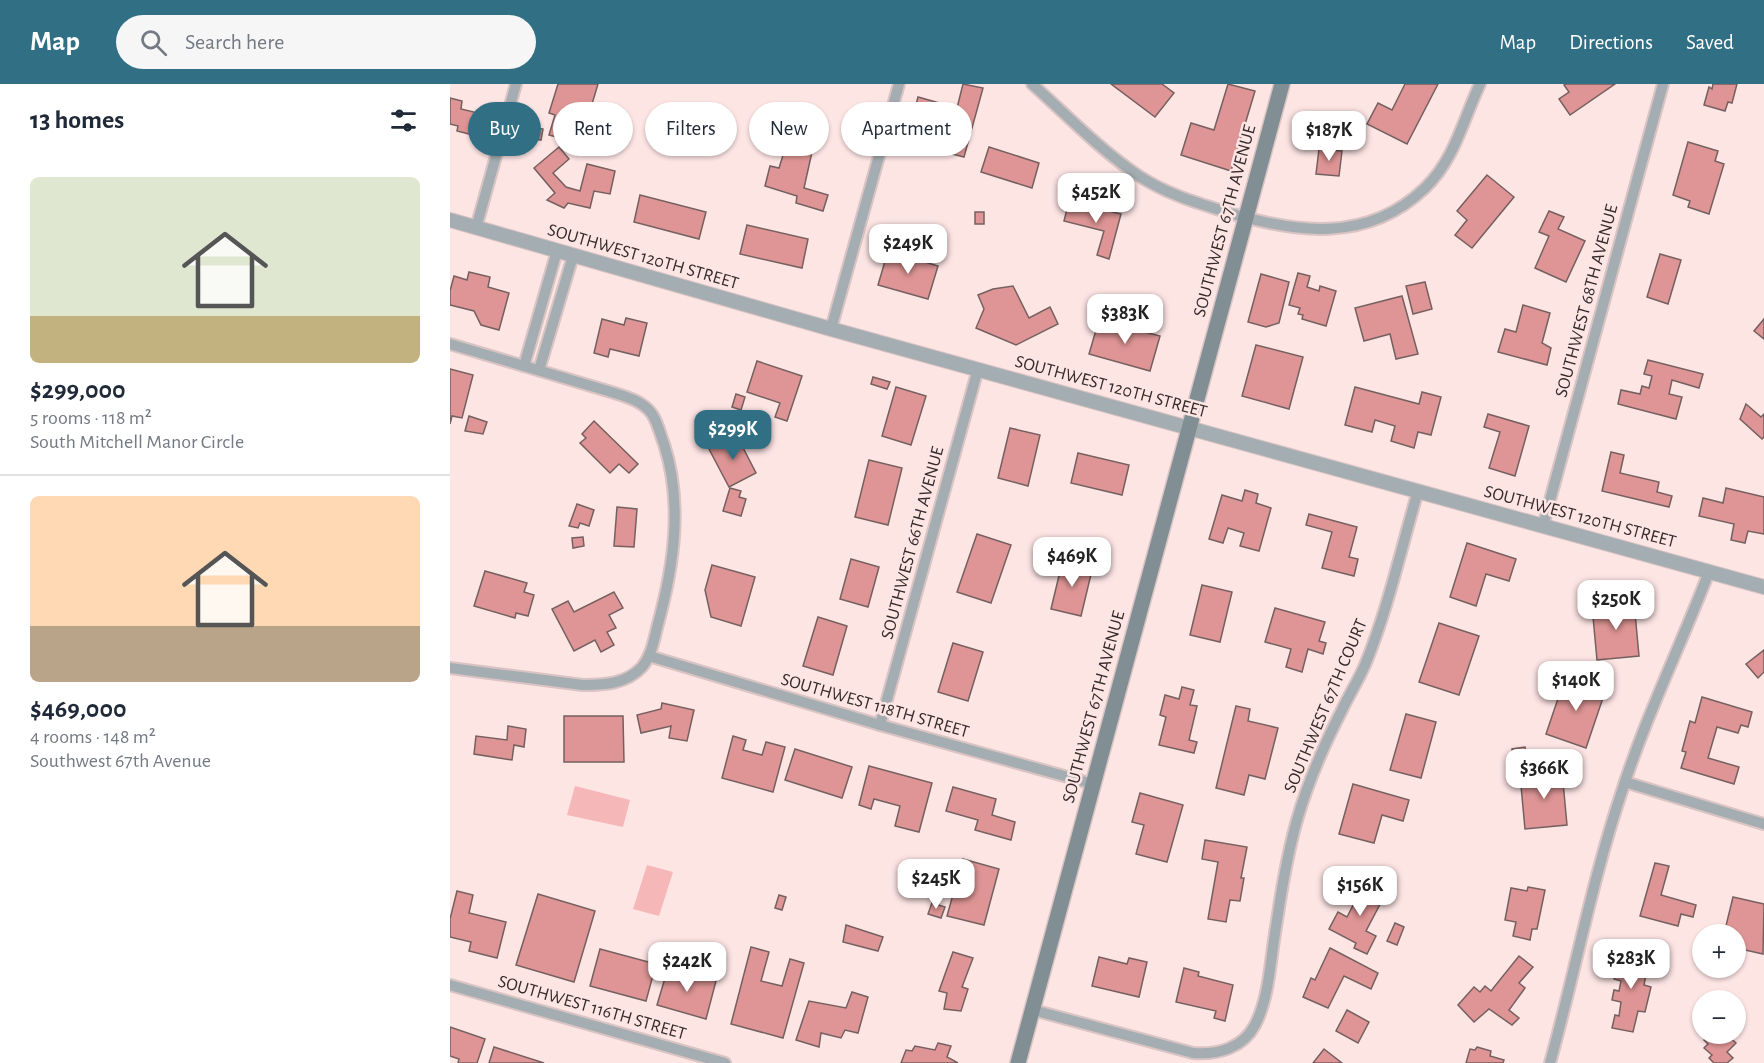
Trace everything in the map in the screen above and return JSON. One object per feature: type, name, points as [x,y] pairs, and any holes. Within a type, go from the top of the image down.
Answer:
[{"type":"main road","name":"SOUTHWEST 67TH AVENUE","points":[[1018,1063],[1282,84]]},
{"type":"street","points":[[476,228],[516,84]]},
{"type":"street","points":[[831,329],[899,84]]},
{"type":"street","points":[[1032,84],[1100,146],[1142,178],[1188,200],[1247,218],[1303,229],[1332,230],[1364,223],[1403,206],[1426,187],[1444,165],[1458,140],[1480,84]]},
{"type":"street","name":"SOUTHWEST 68TH AVENUE","points":[[1544,526],[1663,84]]},
{"type":"street","name":"SOUTHWEST 120TH STREET","points":[[450,220],[831,329],[1764,587]]},
{"type":"street","points":[[524,366],[557,251]]},
{"type":"street","points":[[539,370],[573,256]]},
{"type":"street","points":[[450,344],[632,399],[645,406],[653,416],[660,432],[673,480],[675,505],[674,549],[649,657],[631,676],[603,685],[583,685],[450,668]]},
{"type":"street","name":"SOUTHWEST 66TH AVENUE","points":[[880,725],[978,369]]},
{"type":"street","name":"SOUTHWEST 67TH COURT","points":[[1033,1010],[1193,1053],[1220,1052],[1229,1049],[1244,1039],[1255,1025],[1271,965],[1284,876],[1298,816],[1323,749],[1368,657],[1388,600],[1418,491]]},
{"type":"street","points":[[1550,1063],[1624,782],[1709,572]]},
{"type":"street","name":"SOUTHWEST 118TH STREET","points":[[649,657],[880,725],[1093,784]]},
{"type":"street","points":[[1624,782],[1764,824]]},
{"type":"street","name":"SOUTHWEST 116TH STREET","points":[[450,985],[725,1063]]},
{"type":"shaded area","points":[[575,786],[630,800],[623,827],[567,815]]},
{"type":"shaded area","points":[[647,865],[673,872],[659,916],[633,909]]},
{"type":"building","points":[[558,84],[598,84],[593,102],[553,102],[553,114],[549,113]]},
{"type":"building","points":[[963,84],[983,88],[972,128],[972,102],[958,102]]},
{"type":"building","points":[[1111,84],[1162,84],[1174,93],[1155,117]]},
{"type":"building","points":[[1228,84],[1255,91],[1231,171],[1181,155],[1191,123],[1214,130]]},
{"type":"building","points":[[1405,84],[1438,84],[1407,144],[1367,124],[1378,103],[1392,110]]},
{"type":"building","points":[[1615,84],[1570,115],[1559,99],[1569,92],[1564,85]]},
{"type":"building","points":[[1713,84],[1737,84],[1732,103],[1728,102],[1725,111],[1704,105],[1709,87],[1712,89]]},
{"type":"building","points":[[918,97],[936,102],[917,102]]},
{"type":"building","points":[[450,98],[462,101],[461,109],[468,111],[468,134],[457,131],[458,126],[450,124]]},
{"type":"building","points":[[1311,116],[1354,121],[1351,145],[1308,139]]},
{"type":"building","points":[[553,122],[553,136],[549,135]]},
{"type":"building","points":[[1688,142],[1718,151],[1715,161],[1724,164],[1709,214],[1688,207],[1690,201],[1673,195]]},
{"type":"building","points":[[989,147],[1039,163],[1032,188],[981,172]]},
{"type":"building","points":[[1319,149],[1342,151],[1339,176],[1316,174]]},
{"type":"building","points":[[553,152],[553,156],[566,156],[569,159],[553,173],[566,187],[580,191],[587,164],[615,171],[610,194],[594,191],[590,208],[568,203],[564,208],[547,200],[555,193],[534,168]]},
{"type":"building","points":[[783,156],[811,156],[804,188],[828,195],[823,211],[796,203],[797,196],[765,186],[770,166],[779,168]]},
{"type":"building","points":[[1487,175],[1514,197],[1472,248],[1455,235],[1467,220],[1457,211]]},
{"type":"building","points":[[640,195],[706,212],[699,239],[634,222]]},
{"type":"building","points":[[1069,201],[1121,214],[1109,259],[1097,255],[1104,231],[1064,221]]},
{"type":"building","points":[[1549,211],[1564,217],[1558,229],[1585,241],[1566,282],[1535,268],[1549,236],[1539,232]]},
{"type":"building","points":[[975,212],[984,212],[984,224],[975,224]]},
{"type":"building","points":[[747,225],[808,239],[802,268],[740,254]]},
{"type":"building","points":[[888,251],[938,266],[928,299],[878,285]]},
{"type":"building","points":[[1660,254],[1681,260],[1668,304],[1647,297]]},
{"type":"building","points":[[469,272],[490,277],[488,287],[509,293],[499,330],[481,325],[474,311],[450,305],[450,291],[454,276],[467,280]]},
{"type":"building","points":[[1298,273],[1310,276],[1307,287],[1319,291],[1320,286],[1336,291],[1326,326],[1302,319],[1303,315],[1298,314],[1300,308],[1289,305]]},
{"type":"building","points":[[1261,274],[1289,282],[1279,323],[1266,327],[1248,322]]},
{"type":"building","points":[[1425,282],[1432,309],[1413,314],[1406,286]]},
{"type":"building","points":[[1013,286],[1029,318],[1050,307],[1058,324],[1016,345],[976,328],[984,309],[978,295],[993,289]]},
{"type":"building","points":[[1402,296],[1418,354],[1396,359],[1390,334],[1364,341],[1355,308]]},
{"type":"building","points":[[1523,305],[1550,313],[1542,343],[1551,348],[1547,365],[1498,352],[1505,329],[1516,332]]},
{"type":"building","points":[[626,318],[647,323],[639,356],[610,349],[608,357],[594,353],[602,319],[624,325]]},
{"type":"building","points":[[1764,319],[1764,339],[1754,331]]},
{"type":"building","points":[[1099,320],[1160,336],[1150,371],[1089,354]]},
{"type":"building","points":[[1256,345],[1303,357],[1289,409],[1242,396]]},
{"type":"building","points":[[1648,360],[1703,374],[1699,388],[1672,380],[1669,394],[1682,397],[1676,419],[1618,404],[1621,390],[1640,394],[1642,386],[1649,388],[1652,376],[1644,374]]},
{"type":"building","points":[[757,361],[802,376],[787,421],[775,417],[780,403],[747,392]]},
{"type":"building","points":[[450,369],[473,375],[462,418],[452,416],[450,424]]},
{"type":"building","points":[[873,377],[890,382],[887,389],[871,384]]},
{"type":"building","points":[[896,387],[926,396],[911,445],[882,436]]},
{"type":"building","points":[[1355,387],[1419,404],[1422,392],[1441,397],[1431,435],[1418,432],[1414,448],[1391,441],[1395,426],[1375,420],[1372,432],[1345,425]]},
{"type":"building","points":[[736,394],[745,397],[741,410],[732,407]]},
{"type":"building","points":[[1746,404],[1761,417],[1764,414],[1764,437],[1762,439],[1740,419]]},
{"type":"building","points":[[1488,414],[1529,426],[1515,476],[1489,468],[1500,432],[1484,427]]},
{"type":"building","points":[[469,416],[487,422],[483,434],[465,431]]},
{"type":"building","points":[[594,421],[638,464],[629,473],[619,464],[610,473],[580,443],[586,438],[582,434]]},
{"type":"building","points":[[1010,428],[1040,435],[1028,486],[998,478]]},
{"type":"building","points":[[736,434],[756,473],[729,487],[709,449]]},
{"type":"building","points":[[1611,452],[1624,455],[1620,473],[1659,482],[1657,492],[1672,496],[1669,507],[1602,491]]},
{"type":"building","points":[[1078,453],[1129,465],[1122,495],[1071,483]]},
{"type":"building","points":[[869,460],[902,468],[888,525],[855,517]]},
{"type":"building","points":[[730,488],[741,491],[739,497],[746,499],[741,516],[723,511]]},
{"type":"building","points":[[1726,488],[1764,497],[1764,534],[1748,531],[1745,543],[1731,540],[1734,524],[1699,516],[1703,498],[1723,503]]},
{"type":"building","points":[[1245,490],[1258,494],[1256,503],[1271,508],[1259,551],[1240,546],[1244,533],[1228,528],[1223,543],[1209,539],[1222,495],[1242,501]]},
{"type":"building","points":[[577,504],[594,510],[589,526],[580,523],[578,528],[569,526]]},
{"type":"building","points":[[617,507],[637,509],[634,547],[614,546]]},
{"type":"building","points":[[1309,514],[1357,527],[1349,557],[1358,559],[1354,576],[1322,568],[1332,532],[1306,525]]},
{"type":"building","points":[[977,534],[1011,545],[991,603],[957,592]]},
{"type":"building","points":[[583,537],[584,546],[573,548],[572,538]]},
{"type":"building","points":[[1467,543],[1516,559],[1509,581],[1486,574],[1476,606],[1450,597]]},
{"type":"building","points":[[851,559],[879,567],[868,607],[840,599]]},
{"type":"building","points":[[1063,559],[1093,566],[1081,616],[1051,609]]},
{"type":"building","points":[[712,565],[755,577],[741,626],[711,617],[705,590]]},
{"type":"building","points":[[485,571],[527,583],[524,592],[534,595],[528,616],[516,613],[515,618],[474,606]]},
{"type":"building","points":[[1202,585],[1232,592],[1220,642],[1190,635]]},
{"type":"building","points":[[614,592],[623,608],[609,615],[616,628],[607,632],[614,645],[601,652],[595,640],[574,651],[552,609],[568,601],[574,612]]},
{"type":"building","points":[[1634,602],[1639,656],[1597,660],[1592,606]]},
{"type":"building","points":[[1275,608],[1325,622],[1319,641],[1326,643],[1323,654],[1308,649],[1302,672],[1286,667],[1291,649],[1265,642]]},
{"type":"building","points":[[818,617],[847,626],[833,675],[803,666]]},
{"type":"building","points":[[1439,623],[1479,636],[1459,695],[1419,682]]},
{"type":"building","points":[[953,643],[983,652],[968,701],[938,692]]},
{"type":"building","points":[[1764,650],[1764,672],[1758,678],[1746,664]]},
{"type":"building","points":[[1566,675],[1606,689],[1586,748],[1546,734]]},
{"type":"building","points":[[1182,687],[1194,690],[1190,705],[1197,706],[1189,740],[1197,742],[1194,753],[1159,745],[1166,717],[1160,715],[1165,695],[1179,699]]},
{"type":"building","points":[[1702,697],[1752,712],[1748,727],[1741,725],[1738,733],[1717,727],[1708,758],[1739,767],[1734,784],[1681,768],[1686,752],[1682,751],[1690,721],[1695,723]]},
{"type":"building","points":[[662,703],[694,710],[687,741],[669,738],[671,726],[641,733],[637,715],[661,709]]},
{"type":"building","points":[[1236,706],[1250,709],[1248,721],[1278,728],[1265,779],[1249,775],[1244,795],[1216,788]]},
{"type":"building","points":[[1406,714],[1436,722],[1421,778],[1390,770]]},
{"type":"building","points":[[564,716],[623,716],[624,762],[564,762]]},
{"type":"building","points":[[508,726],[526,729],[524,747],[514,745],[512,760],[474,754],[476,736],[507,740]]},
{"type":"building","points":[[733,736],[746,740],[743,750],[762,755],[766,742],[785,747],[773,792],[722,778]]},
{"type":"building","points":[[1525,747],[1528,762],[1513,764],[1512,749]]},
{"type":"building","points":[[795,749],[852,767],[842,798],[785,780]]},
{"type":"building","points":[[869,766],[932,783],[919,832],[895,826],[900,806],[874,799],[871,809],[859,805]]},
{"type":"building","points":[[1562,771],[1567,825],[1525,829],[1520,775]]},
{"type":"building","points":[[1353,784],[1409,800],[1403,821],[1382,815],[1374,843],[1339,834]]},
{"type":"building","points":[[953,787],[996,799],[992,815],[1015,822],[1011,840],[975,830],[978,820],[946,811]]},
{"type":"building","points":[[1140,793],[1183,805],[1167,862],[1136,854],[1144,825],[1132,822]]},
{"type":"building","points":[[1205,840],[1247,847],[1241,878],[1244,878],[1240,901],[1230,900],[1226,922],[1208,919],[1218,862],[1202,859]]},
{"type":"building","points":[[963,859],[999,869],[984,925],[947,916]]},
{"type":"building","points":[[1655,863],[1669,866],[1661,895],[1696,905],[1693,917],[1681,914],[1678,926],[1640,916]]},
{"type":"building","points":[[1366,880],[1387,891],[1366,931],[1376,936],[1367,954],[1354,948],[1356,943],[1329,929],[1338,912],[1347,917]]},
{"type":"building","points":[[1528,887],[1545,890],[1537,929],[1532,929],[1530,940],[1513,936],[1516,922],[1505,920],[1511,888],[1527,891]]},
{"type":"building","points":[[457,891],[473,895],[469,913],[506,922],[497,958],[469,951],[471,942],[450,937],[450,919]]},
{"type":"building","points":[[538,894],[595,911],[574,982],[516,965]]},
{"type":"building","points":[[779,895],[786,897],[782,910],[775,908]]},
{"type":"building","points":[[1733,897],[1764,904],[1763,954],[1746,950],[1746,924],[1726,924]]},
{"type":"building","points":[[932,903],[945,907],[941,918],[928,914]]},
{"type":"building","points":[[1395,923],[1404,927],[1397,945],[1387,941]]},
{"type":"building","points":[[846,925],[883,937],[878,951],[843,942]]},
{"type":"building","points":[[751,947],[769,952],[761,981],[782,986],[790,959],[804,963],[783,1038],[731,1024]]},
{"type":"building","points":[[1626,947],[1641,950],[1640,957],[1649,959],[1644,985],[1651,987],[1645,1012],[1638,1011],[1633,1032],[1612,1028],[1615,1015],[1619,1016],[1621,1002],[1612,1000],[1614,990],[1619,991],[1621,981],[1614,979],[1616,967],[1622,968]]},
{"type":"building","points":[[1330,948],[1378,973],[1371,989],[1344,976],[1328,1008],[1303,997],[1311,978],[1315,980]]},
{"type":"building","points":[[600,949],[656,964],[646,1001],[590,986]]},
{"type":"building","points":[[953,952],[973,958],[962,987],[968,989],[961,1011],[944,1009],[947,993],[939,991]]},
{"type":"building","points":[[1519,956],[1533,967],[1519,983],[1525,988],[1509,1010],[1519,1018],[1512,1025],[1489,1009],[1474,1022],[1458,1005],[1474,987],[1480,992],[1485,986],[1491,991]]},
{"type":"building","points":[[1099,957],[1127,964],[1129,958],[1147,962],[1139,997],[1092,986]]},
{"type":"building","points":[[668,968],[716,981],[706,1019],[657,1005]]},
{"type":"building","points":[[1184,968],[1199,972],[1198,976],[1233,985],[1225,1021],[1214,1018],[1216,1011],[1176,1002]]},
{"type":"building","points":[[852,992],[868,997],[858,1033],[845,1030],[841,1038],[821,1033],[819,1047],[796,1040],[809,1001],[846,1008]]},
{"type":"building","points":[[1347,1010],[1369,1022],[1358,1043],[1336,1031]]},
{"type":"building","points":[[450,1027],[485,1039],[477,1063],[458,1063],[459,1059],[450,1056]]},
{"type":"building","points":[[938,1043],[951,1046],[947,1057],[958,1063],[901,1063],[906,1050],[912,1051],[915,1046],[935,1050]]},
{"type":"building","points":[[1708,1044],[1735,1044],[1727,1052],[1733,1058],[1727,1063],[1714,1063],[1709,1058],[1712,1055],[1704,1048]]},
{"type":"building","points":[[494,1047],[544,1063],[489,1063]]},
{"type":"building","points":[[1477,1047],[1491,1051],[1490,1056],[1504,1060],[1503,1063],[1466,1063],[1470,1049],[1475,1050]]},
{"type":"building","points":[[1324,1049],[1342,1063],[1313,1063]]}]
